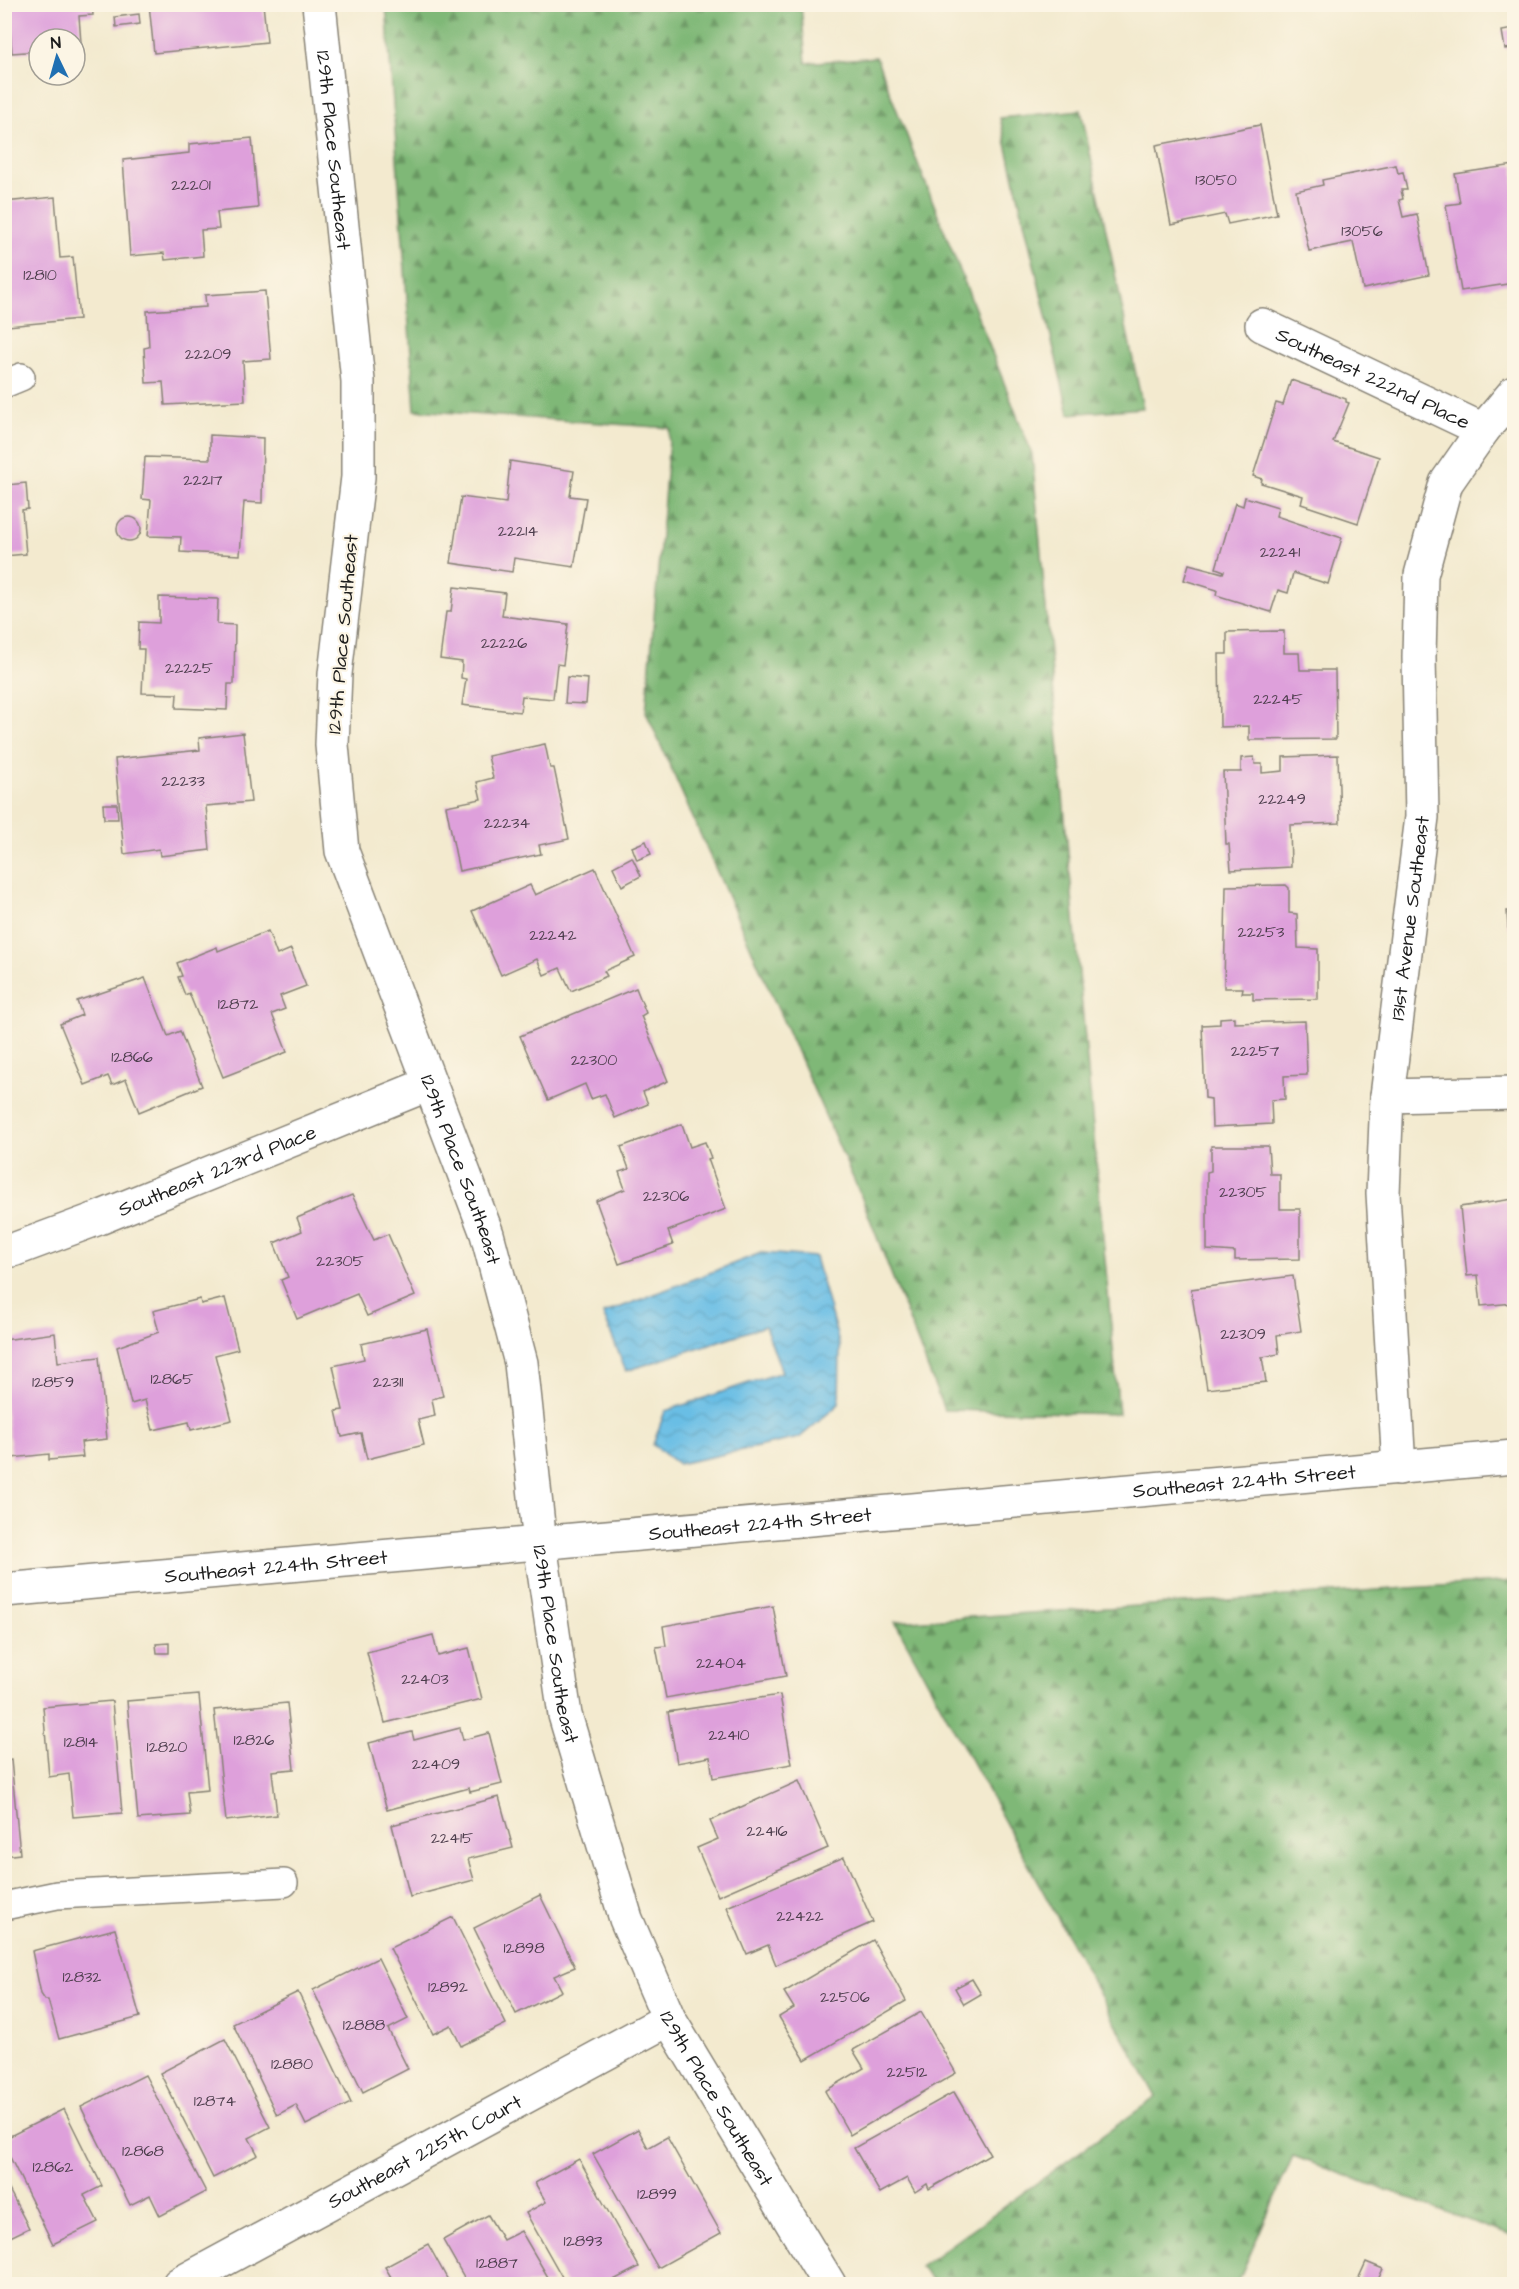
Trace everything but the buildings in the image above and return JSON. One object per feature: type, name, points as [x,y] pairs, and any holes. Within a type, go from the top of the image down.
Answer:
[{"type":"street","name":"129th Place Southeast","points":[[319,4],[358,381],[358,477],[334,686],[332,745],[342,851],[487,1234],[521,1363],[540,1544],[565,1715],[626,1919],[669,2019],[829,2284]]},
{"type":"street","name":"Southeast 222nd Place","points":[[1262,325],[1483,430]]},
{"type":"street","name":"131st Avenue Southeast","points":[[1398,1468],[1383,1193],[1387,1096],[1422,817],[1419,657],[1421,575],[1446,483],[1483,430],[1515,393]]},
{"type":"street","name":"Southeast 223rd Place","points":[[4,1250],[14,1250],[99,1218],[429,1084]]},
{"type":"street","points":[[1387,1096],[1515,1093]]},
{"type":"street","name":"Southeast 224th Street","points":[[4,1590],[1515,1457]]},
{"type":"street","name":"Southeast 225th Court","points":[[179,2284],[669,2019]]},
{"type":"lane","points":[[4,1906],[57,1895],[284,1883]]},
{"type":"green space","points":[[386,5],[801,5],[806,63],[876,57],[1032,454],[1119,1414],[944,1410],[861,1196],[646,712],[670,428],[415,410]]},
{"type":"green space","points":[[1081,110],[1143,408],[1069,414],[1000,118]]},
{"type":"green space","points":[[1514,1581],[1514,2237],[1293,2156],[1237,2284],[937,2284],[920,2267],[1156,2097],[895,1622]]},
{"type":"water","points":[[761,1253],[815,1257],[840,1346],[839,1404],[799,1438],[678,1464],[653,1445],[665,1411],[782,1372],[765,1326],[626,1371],[603,1314]]}]
